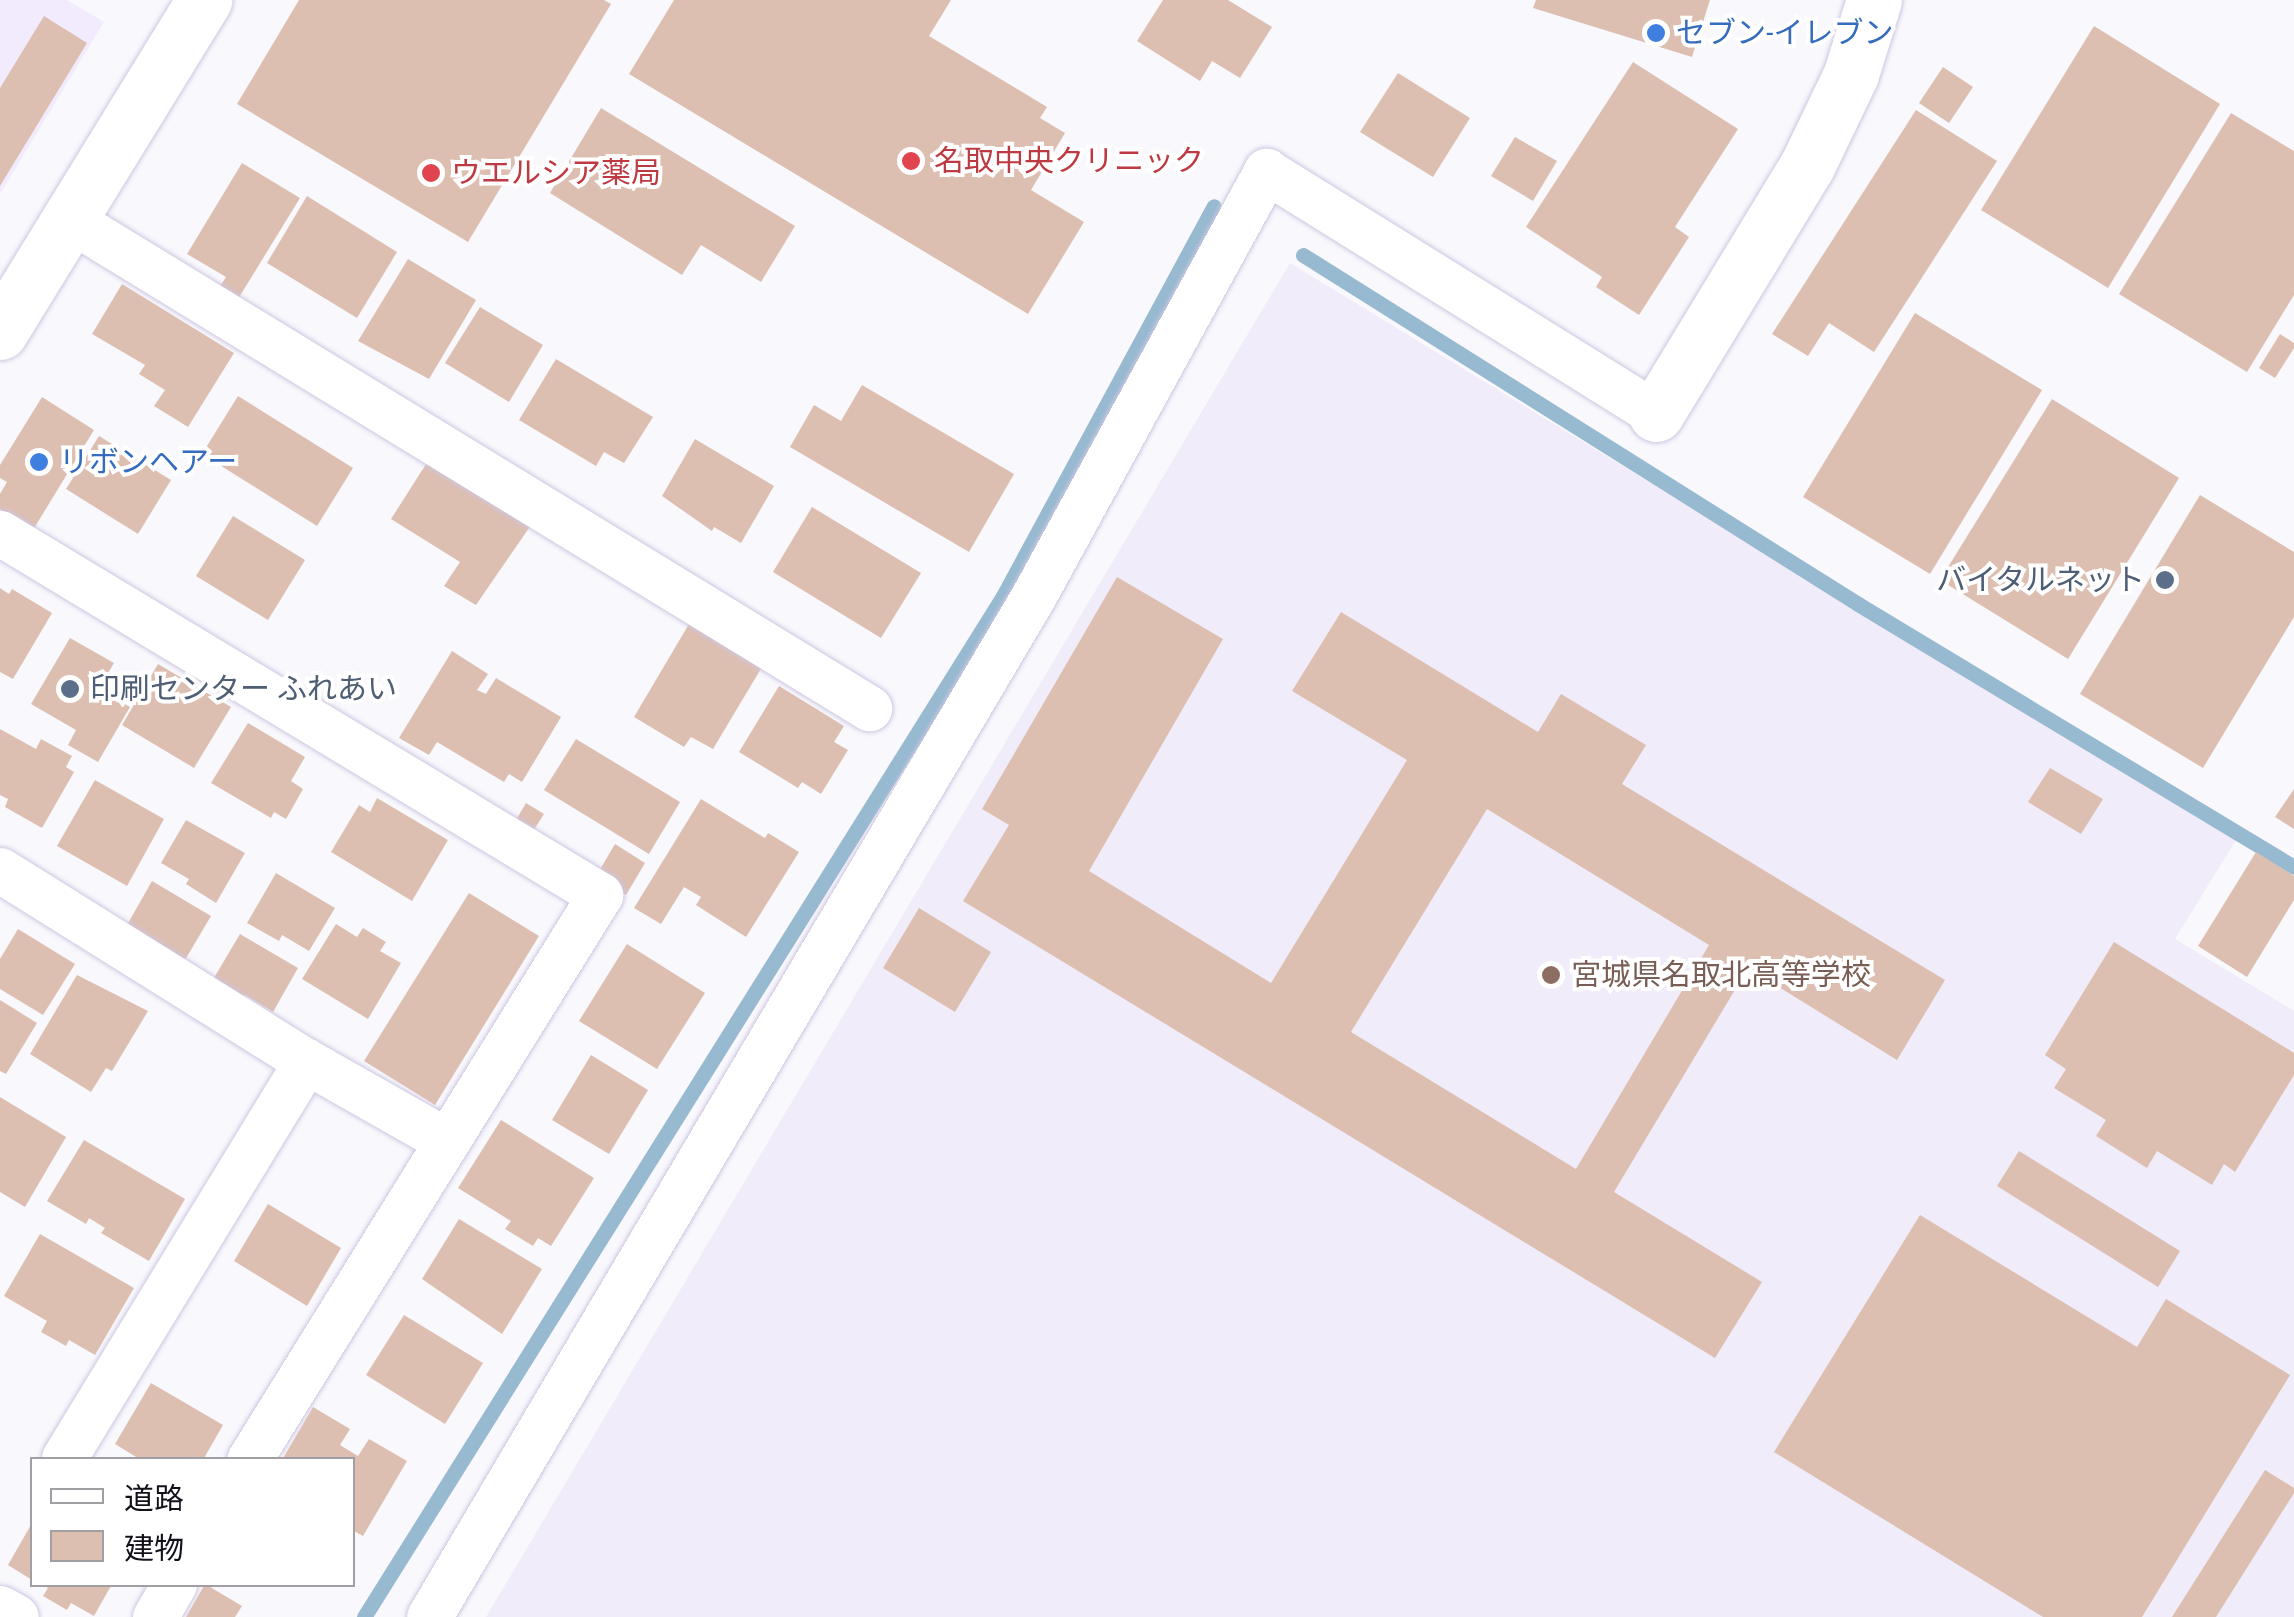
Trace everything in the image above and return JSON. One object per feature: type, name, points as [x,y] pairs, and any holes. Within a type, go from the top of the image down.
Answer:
[{"type":"street","points":[[0,332],[204,0]]},
{"type":"street","points":[[429,1617],[1033,597],[1266,171],[1656,414],[1808,166],[1851,74],[1874,0]]},
{"type":"street","points":[[70,219],[869,708]]},
{"type":"street","points":[[0,533],[600,896],[444,1140],[251,1457]]},
{"type":"street","points":[[0,870],[306,1061],[444,1140]]},
{"type":"street","points":[[70,1457],[306,1061]]},
{"type":"street","points":[[156,1617],[172,1587]]},
{"type":"street","points":[[0,1608],[16,1617]]},
{"type":"shaded area","points":[[0,0],[67,0],[104,22],[0,194]]},
{"type":"shaded area","name":"宮城県名取北高等学校","points":[[1290,263],[2236,840],[2175,939],[2294,1011],[2294,1617],[486,1617]]},
{"type":"building","name":"ウエルシア薬局","points":[[299,0],[604,0],[611,4],[468,242],[237,104]]},
{"type":"building","name":"名取中央クリニック","points":[[674,0],[951,0],[929,36],[1047,107],[1040,118],[1065,133],[1031,190],[1084,222],[1028,314],[629,74]]},
{"type":"building","points":[[1163,0],[1228,0],[1272,27],[1240,78],[1212,61],[1200,81],[1137,41]]},
{"type":"building","name":"セブン-イレブン","points":[[1536,0],[1710,0],[1692,57],[1533,8]]},
{"type":"building","points":[[44,16],[87,43],[0,186],[0,88]]},
{"type":"building","points":[[2094,26],[2220,104],[2108,288],[1981,210]]},
{"type":"building","points":[[1633,62],[1738,129],[1675,227],[1689,237],[1639,315],[1596,287],[1602,277],[1526,227]]},
{"type":"building","points":[[1943,67],[1973,87],[1949,123],[1919,103]]},
{"type":"building","points":[[1398,73],[1470,118],[1433,177],[1360,132]]},
{"type":"building","points":[[601,108],[795,226],[761,282],[701,245],[682,275],[550,193]]},
{"type":"building","points":[[1916,110],[1997,161],[1874,352],[1829,323],[1808,356],[1772,334]]},
{"type":"building","points":[[2231,113],[2294,151],[2294,295],[2247,372],[2119,294]]},
{"type":"building","points":[[1515,137],[1557,161],[1533,201],[1491,176]]},
{"type":"building","points":[[242,163],[300,198],[238,299],[219,288],[226,277],[187,254]]},
{"type":"building","points":[[307,196],[397,252],[357,318],[267,263]]},
{"type":"building","points":[[408,259],[476,300],[429,379],[358,341]]},
{"type":"building","points":[[122,284],[234,353],[188,427],[154,406],[165,390],[139,374],[145,365],[92,334]]},
{"type":"building","points":[[480,307],[543,345],[509,402],[445,363]]},
{"type":"building","points":[[1915,313],[2042,390],[1930,574],[1803,497]]},
{"type":"building","points":[[2280,334],[2294,343],[2294,348],[2275,378],[2259,368]]},
{"type":"building","points":[[556,359],[653,417],[624,463],[604,452],[596,466],[519,420]]},
{"type":"building","points":[[862,385],[1014,474],[969,552],[790,447],[814,405],[841,421]]},
{"type":"building","points":[[238,396],[353,468],[317,526],[202,454]]},
{"type":"building","points":[[42,397],[94,430],[33,530],[0,509],[0,494],[7,482],[0,478],[0,465]]},
{"type":"building","points":[[2052,399],[2179,478],[2068,659],[1940,580]]},
{"type":"building","points":[[99,436],[171,480],[138,534],[66,489]]},
{"type":"building","points":[[695,439],[774,486],[741,543],[714,527],[712,531],[662,496]]},
{"type":"building","points":[[428,461],[531,525],[476,605],[444,586],[460,562],[391,519]]},
{"type":"building","points":[[2200,495],[2294,552],[2294,617],[2203,768],[2080,694]]},
{"type":"building","points":[[812,507],[921,573],[881,638],[773,572]]},
{"type":"building","points":[[233,516],[305,560],[268,620],[196,576]]},
{"type":"building","points":[[1117,577],[1223,639],[1089,871],[1271,983],[1407,760],[1292,691],[1341,612],[1538,732],[1561,694],[1646,745],[1622,784],[1945,980],[1897,1060],[1748,968],[1614,1192],[1762,1282],[1715,1358],[963,901],[1009,825],[982,809]],"holes":[[[1487,809],[1709,945],[1576,1169],[1351,1032]]]},
{"type":"building","points":[[0,588],[9,594],[12,589],[52,613],[13,679],[0,672]]},
{"type":"building","points":[[689,624],[762,667],[713,749],[691,737],[684,747],[634,717]]},
{"type":"building","points":[[70,638],[114,663],[99,688],[130,707],[98,762],[68,745],[76,730],[31,704]]},
{"type":"building","points":[[452,651],[488,674],[477,690],[486,694],[496,678],[561,717],[522,782],[509,774],[504,782],[437,742],[429,755],[399,738]]},
{"type":"building","points":[[158,664],[231,707],[194,768],[122,725]]},
{"type":"building","points":[[779,686],[844,726],[834,742],[848,750],[821,794],[802,782],[798,788],[739,752]]},
{"type":"building","points":[[248,723],[305,757],[291,781],[303,789],[286,819],[274,812],[271,818],[211,783]]},
{"type":"building","points":[[0,729],[36,749],[41,739],[72,756],[66,767],[74,772],[42,828],[5,807],[8,799],[0,795]]},
{"type":"building","points":[[576,739],[680,802],[649,854],[544,790]]},
{"type":"building","points":[[2050,768],[2103,799],[2081,834],[2028,802]]},
{"type":"building","points":[[95,780],[164,819],[127,886],[57,846]]},
{"type":"building","points":[[2294,789],[2294,829],[2275,817]]},
{"type":"building","points":[[377,798],[448,840],[412,901],[331,852],[359,805],[370,812]]},
{"type":"building","points":[[701,799],[765,838],[768,833],[799,852],[746,937],[696,905],[701,897],[684,887],[661,924],[634,908]]},
{"type":"building","points":[[526,803],[544,814],[527,841],[510,830]]},
{"type":"building","points":[[186,820],[245,853],[216,903],[186,884],[189,879],[161,863]]},
{"type":"building","points":[[615,844],[645,863],[626,895],[596,876]]},
{"type":"building","points":[[2256,852],[2294,876],[2294,900],[2247,977],[2198,946]]},
{"type":"building","points":[[276,873],[335,908],[309,951],[282,935],[279,941],[247,923]]},
{"type":"building","points":[[152,881],[211,916],[182,965],[127,925]]},
{"type":"building","points":[[469,893],[539,936],[435,1105],[364,1061]]},
{"type":"building","points":[[919,908],[991,952],[955,1012],[883,968]]},
{"type":"building","points":[[336,924],[357,937],[363,928],[386,942],[380,951],[401,963],[368,1019],[302,979]]},
{"type":"building","points":[[18,929],[75,964],[43,1015],[0,989],[0,959]]},
{"type":"building","points":[[240,934],[298,968],[273,1012],[245,995],[241,1001],[211,983]]},
{"type":"building","points":[[2114,942],[2294,1053],[2294,1075],[2235,1172],[2224,1164],[2212,1185],[2157,1151],[2147,1168],[2096,1136],[2106,1120],[2054,1088],[2066,1069],[2045,1055]]},
{"type":"building","points":[[627,944],[705,993],[657,1069],[579,1021]]},
{"type":"building","points":[[77,975],[148,1011],[112,1071],[106,1068],[91,1092],[30,1054]]},
{"type":"building","points":[[0,1000],[37,1023],[6,1074],[0,1071]]},
{"type":"building","points":[[591,1055],[648,1090],[609,1154],[552,1120]]},
{"type":"building","points":[[0,1097],[66,1137],[25,1207],[0,1192]]},
{"type":"building","points":[[501,1120],[594,1178],[551,1246],[538,1238],[533,1246],[505,1229],[511,1221],[458,1188]]},
{"type":"building","points":[[84,1140],[185,1199],[149,1261],[101,1233],[105,1228],[89,1218],[86,1224],[47,1201]]},
{"type":"building","points":[[2019,1151],[2180,1251],[2158,1287],[1997,1186]]},
{"type":"building","points":[[268,1204],[341,1248],[307,1306],[234,1261]]},
{"type":"building","points":[[1920,1215],[2137,1347],[2166,1299],[2290,1375],[2142,1617],[2043,1617],[1774,1452]]},
{"type":"building","points":[[459,1219],[542,1269],[502,1334],[422,1279]]},
{"type":"building","points":[[40,1234],[134,1288],[95,1355],[69,1340],[66,1346],[41,1332],[47,1321],[4,1296]]},
{"type":"building","points":[[404,1315],[483,1363],[445,1424],[366,1375]]},
{"type":"building","points":[[151,1383],[223,1425],[205,1457],[136,1457],[115,1444]]},
{"type":"building","points":[[313,1407],[350,1429],[340,1445],[358,1456],[369,1439],[407,1461],[363,1536],[355,1532],[355,1457],[284,1457]]},
{"type":"building","points":[[2265,1470],[2294,1488],[2294,1493],[2216,1617],[2172,1617]]},
{"type":"building","points":[[30,1526],[30,1579],[8,1565]]},
{"type":"building","points":[[110,1587],[94,1616],[71,1603],[67,1610],[43,1596],[48,1588]]},
{"type":"building","points":[[203,1587],[242,1606],[235,1617],[186,1617]]},
{"type":"waterway","points":[[364,1617],[1003,596],[1214,206]]},
{"type":"waterway","points":[[1303,255],[1858,604],[2294,867]]},
{"type":"place","name":"セブン-イレブン","points":[[1656,33]]},
{"type":"place","name":"名取中央クリニック","points":[[911,161]]},
{"type":"place","name":"ウエルシア薬局","points":[[431,173]]},
{"type":"place","name":"リボンヘアー","points":[[39,462]]},
{"type":"place","name":"バイタルネット","points":[[2165,580]]},
{"type":"place","name":"印刷センター ふれあい","points":[[70,689]]},
{"type":"place","name":"宮城県名取北高等学校","points":[[1551,975]]}]
